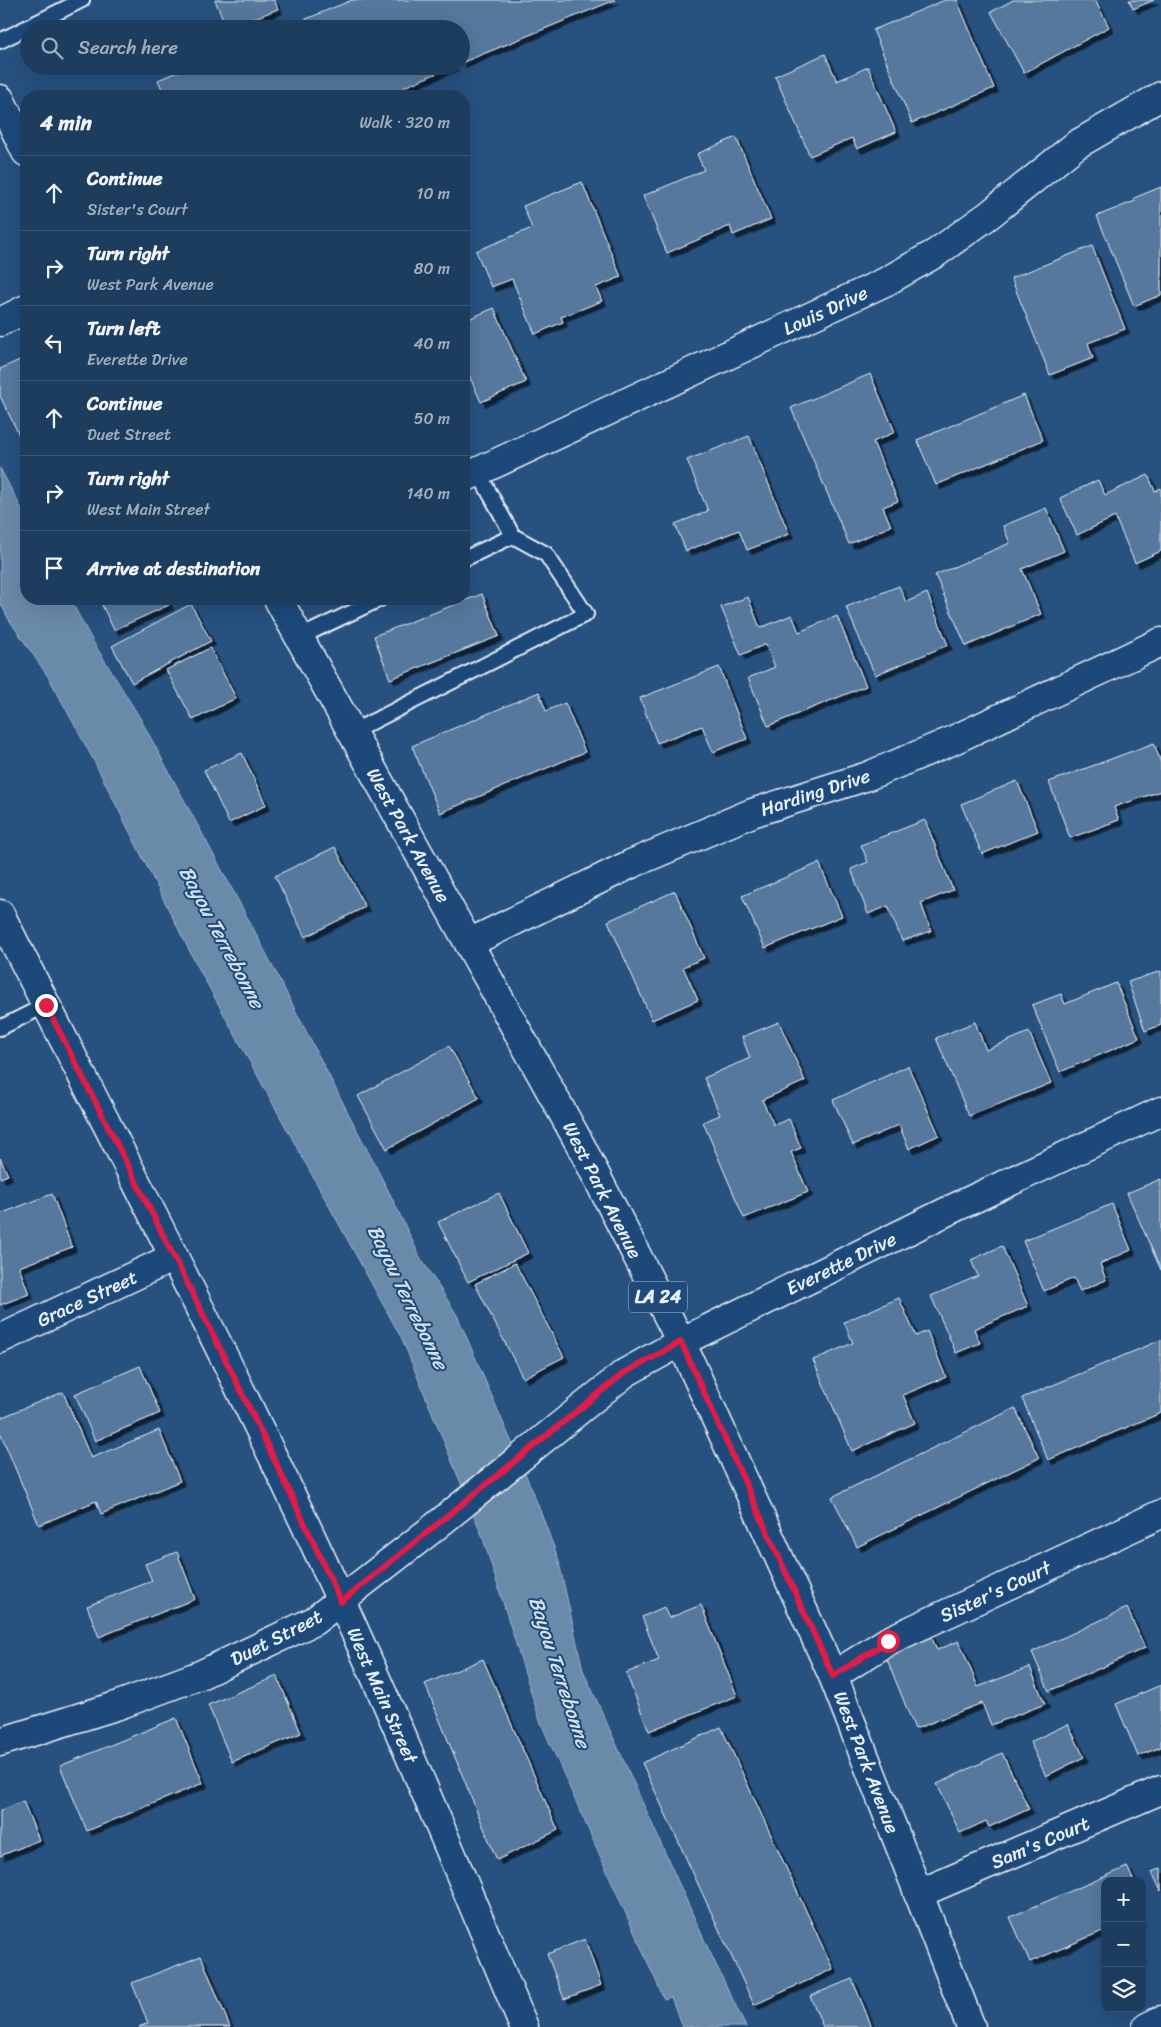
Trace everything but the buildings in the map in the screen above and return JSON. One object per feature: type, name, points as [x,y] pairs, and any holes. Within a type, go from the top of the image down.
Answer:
[{"type":"street","name":"Louis Drive","points":[[471,475],[887,281],[936,253],[989,215],[1076,145],[1161,96]]},
{"type":"street","points":[[0,99],[20,140]]},
{"type":"street","points":[[0,322],[20,312]]},
{"type":"street","name":"West Park Avenue","points":[[281,605],[581,1146],[681,1342],[833,1676],[971,2027]]},
{"type":"street","name":"Harding Drive","points":[[469,943],[631,864],[752,813],[868,776],[949,742],[1161,642]]},
{"type":"street","name":"West Main Street","points":[[0,914],[174,1257],[308,1530],[428,1797],[524,2027]]},
{"type":"street","name":"Everette Drive","points":[[538,1443],[624,1373],[681,1342],[956,1207],[1161,1110]]},
{"type":"street","name":"Grace Street","points":[[0,1339],[174,1257]]},
{"type":"street","name":"Duet Street","points":[[0,1742],[116,1706],[200,1675],[314,1621],[341,1602],[538,1443]]},
{"type":"street","name":"Sister's Court","points":[[833,1676],[888,1641],[1161,1514]]},
{"type":"street","name":"Sam's Court","points":[[918,1894],[1161,1790]]},
{"type":"street","points":[[1147,2027],[1161,2020]]},
{"type":"lane","points":[[42,20],[82,0]]},
{"type":"lane","points":[[0,41],[20,31]]},
{"type":"lane","points":[[352,732],[586,614],[546,554],[513,536],[471,475]]},
{"type":"lane","points":[[470,556],[513,536]]},
{"type":"lane","points":[[300,637],[367,605]]},
{"type":"lane","points":[[0,1028],[46,1005]]},
{"type":"water","name":"Bayou Terrebonne","points":[[0,468],[20,506],[20,605],[73,605],[92,640],[140,718],[253,928],[392,1198],[420,1257],[457,1315],[533,1492],[558,1558],[583,1670],[707,1946],[746,2027],[682,2027],[671,1997],[664,1999],[540,1721],[482,1535],[402,1339],[193,958],[93,759],[49,678],[8,618],[0,602]]},
{"type":"route","points":[[46,1005],[202,1313],[341,1602],[624,1373],[681,1342],[833,1676],[888,1641]]}]
